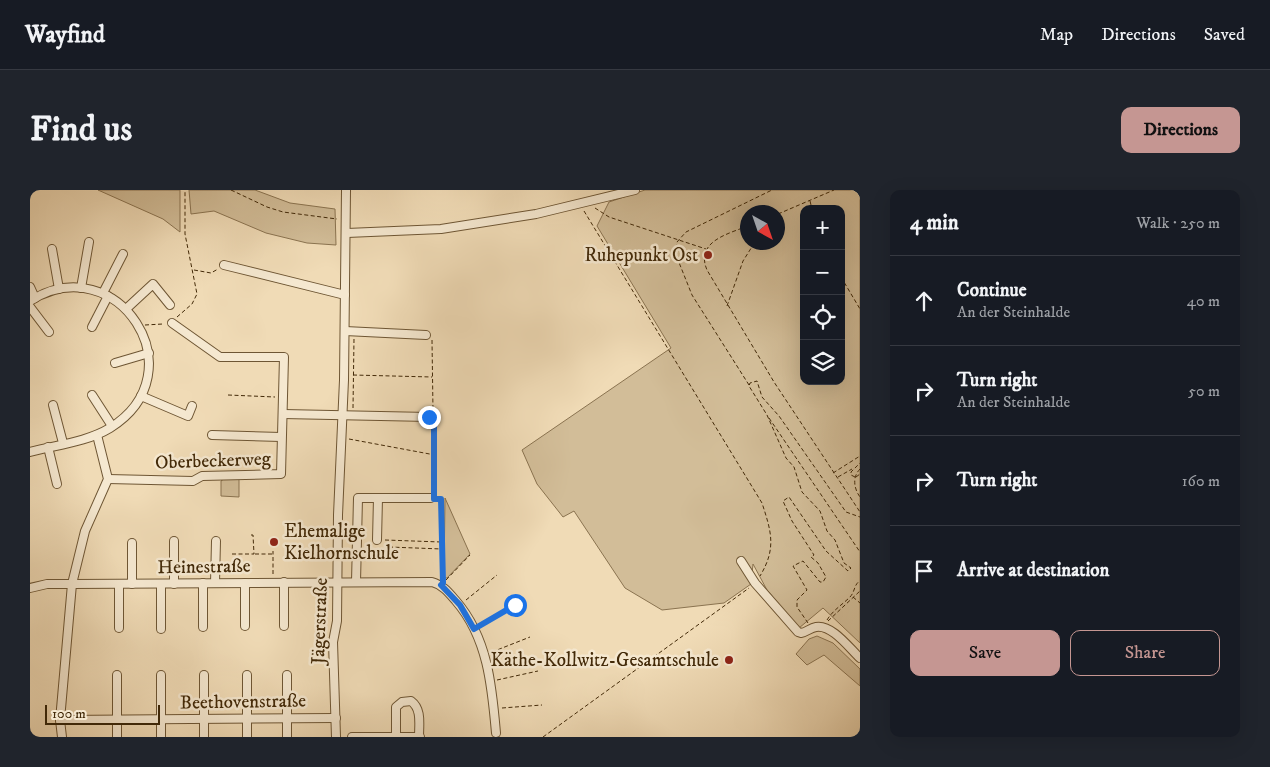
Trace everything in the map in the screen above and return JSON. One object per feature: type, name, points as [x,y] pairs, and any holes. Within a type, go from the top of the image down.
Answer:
[{"type":"street","name":"Jägerstraße","points":[[336,737],[333,642],[337,621],[345,331],[346,190]]},
{"type":"street","points":[[347,233],[440,229],[536,214],[635,190]]},
{"type":"street","points":[[81,288],[89,242]]},
{"type":"street","points":[[52,249],[59,289]]},
{"type":"street","points":[[92,327],[123,254]]},
{"type":"street","points":[[224,265],[345,295]]},
{"type":"street","points":[[126,309],[153,284],[170,305]]},
{"type":"street","points":[[30,287],[33,300],[59,289],[81,288],[106,295],[126,309],[139,325],[149,357],[148,378],[141,396],[128,413],[112,426],[97,435],[30,452]]},
{"type":"street","points":[[30,307],[49,332]]},
{"type":"street","name":"Oberbeckerweg","points":[[108,480],[193,481],[202,476],[280,474],[284,357],[220,357],[172,323]]},
{"type":"street","points":[[345,331],[426,335]]},
{"type":"street","points":[[115,364],[149,357]]},
{"type":"street","points":[[92,396],[112,426]]},
{"type":"street","points":[[141,396],[188,416],[192,406]]},
{"type":"street","points":[[53,406],[63,443]]},
{"type":"street","points":[[283,414],[429,417]]},
{"type":"street","name":"Oberbeckerweg","points":[[212,434],[281,437]]},
{"type":"street","points":[[62,737],[60,720],[72,584],[85,532],[108,480],[97,435]]},
{"type":"street","points":[[48,447],[57,484]]},
{"type":"street","name":"Jägerstraße","points":[[356,582],[358,498],[431,498]]},
{"type":"street","points":[[377,540],[378,498]]},
{"type":"street","points":[[174,541],[174,584]]},
{"type":"street","points":[[215,583],[216,541]]},
{"type":"street","points":[[132,542],[132,584]]},
{"type":"street","points":[[741,561],[755,583],[798,632],[822,627],[835,635],[860,658]]},
{"type":"street","points":[[284,582],[284,626]]},
{"type":"street","name":"Heinestraße","points":[[30,588],[47,584],[432,582],[441,585],[460,605],[474,629],[485,654],[491,681],[496,733]]},
{"type":"street","points":[[203,583],[203,627]]},
{"type":"street","points":[[245,583],[245,626]]},
{"type":"street","points":[[119,584],[119,628]]},
{"type":"street","points":[[161,584],[161,629]]},
{"type":"street","points":[[117,675],[117,737]]},
{"type":"street","points":[[161,675],[161,737]]},
{"type":"street","points":[[204,675],[204,737]]},
{"type":"street","points":[[247,675],[247,737]]},
{"type":"street","points":[[286,737],[287,675]]},
{"type":"street","points":[[352,737],[419,737],[418,712],[416,705],[411,701],[402,702],[396,707],[396,736]]},
{"type":"street","name":"Beethovenstraße","points":[[60,720],[336,718]]},
{"type":"path","points":[[139,325],[172,323],[192,304],[197,294],[184,234],[185,190]]},
{"type":"path","points":[[231,190],[267,207],[283,212],[346,219]]},
{"type":"path","points":[[772,190],[686,232],[678,241],[676,255],[692,295],[767,415],[860,552]]},
{"type":"path","points":[[785,211],[834,190]]},
{"type":"path","points":[[810,200],[811,205]]},
{"type":"path","points":[[584,203],[610,217],[707,249]]},
{"type":"path","points":[[543,737],[755,583],[765,567],[771,549],[771,533],[762,503],[584,203]]},
{"type":"path","points":[[740,229],[714,239],[707,249],[704,263],[727,306],[860,512]]},
{"type":"path","points":[[727,306],[743,261],[750,250]]},
{"type":"path","points":[[193,270],[211,274],[224,265]]},
{"type":"path","points":[[845,284],[860,309]]},
{"type":"path","points":[[353,416],[354,331]]},
{"type":"path","points":[[426,335],[431,335],[434,499],[441,499],[443,583],[470,555]]},
{"type":"path","points":[[353,375],[432,377]]},
{"type":"path","points":[[749,386],[754,381],[758,381],[762,397],[779,416],[846,512],[860,517]]},
{"type":"path","points":[[228,395],[283,398]]},
{"type":"path","points":[[767,415],[786,458],[794,467],[802,492],[820,511],[827,531],[834,540],[844,563],[851,568],[848,571],[834,560],[811,526],[794,507],[790,497],[786,498],[783,501],[792,521],[814,555],[811,557],[818,563],[826,577],[823,582],[820,582],[803,561],[793,566],[807,590],[797,600],[797,606],[812,628]]},
{"type":"path","points":[[342,438],[434,455]]},
{"type":"path","points":[[833,472],[860,456]]},
{"type":"path","points":[[836,477],[860,463]]},
{"type":"path","points":[[854,467],[850,473],[856,477]]},
{"type":"path","points":[[860,469],[856,477],[855,490],[860,497]]},
{"type":"path","points":[[856,477],[860,475]]},
{"type":"path","points":[[250,535],[254,535],[254,554]]},
{"type":"path","points":[[377,540],[442,542]]},
{"type":"path","points":[[389,547],[442,549]]},
{"type":"path","points":[[232,554],[273,552],[273,582]]},
{"type":"path","points":[[460,605],[497,575]]},
{"type":"path","points":[[822,627],[852,596],[857,582],[860,580]]},
{"type":"path","points":[[822,627],[834,610],[860,590]]},
{"type":"path","points":[[852,596],[860,603]]},
{"type":"path","points":[[474,629],[515,605]]},
{"type":"path","points":[[485,654],[530,637]]},
{"type":"path","points":[[491,681],[538,671]]},
{"type":"path","points":[[494,709],[542,705]]},
{"type":"shaded area","points":[[98,190],[180,190],[180,232],[163,219]]},
{"type":"shaded area","points":[[189,190],[255,190],[290,203],[335,209],[336,245],[307,243],[266,233],[214,211],[191,214]]},
{"type":"shaded area","points":[[645,190],[860,190],[860,643],[823,608],[799,628],[767,590],[753,564],[751,584],[724,603],[662,610],[625,588],[574,511],[563,517],[537,484],[522,450],[671,348],[597,226],[609,202]]},
{"type":"shaded area","points":[[225,478],[239,478],[239,497],[221,496],[221,481]]},
{"type":"shaded area","points":[[445,498],[470,554],[447,578],[444,578]]},
{"type":"shaded area","points":[[817,636],[833,643],[860,669],[860,686],[824,655],[807,665],[796,654],[809,639]]},
{"type":"place","name":"Ruhepunkt Ost","points":[[708,255]]},
{"type":"place","name":"Ehemalige Kielhornschule","points":[[274,542]]},
{"type":"place","name":"Käthe-Kollwitz-Gesamtschule","points":[[729,660]]},
{"type":"route","points":[[429,417],[434,417],[434,499],[441,499],[443,583],[441,585],[460,605],[474,629],[515,605]]}]
